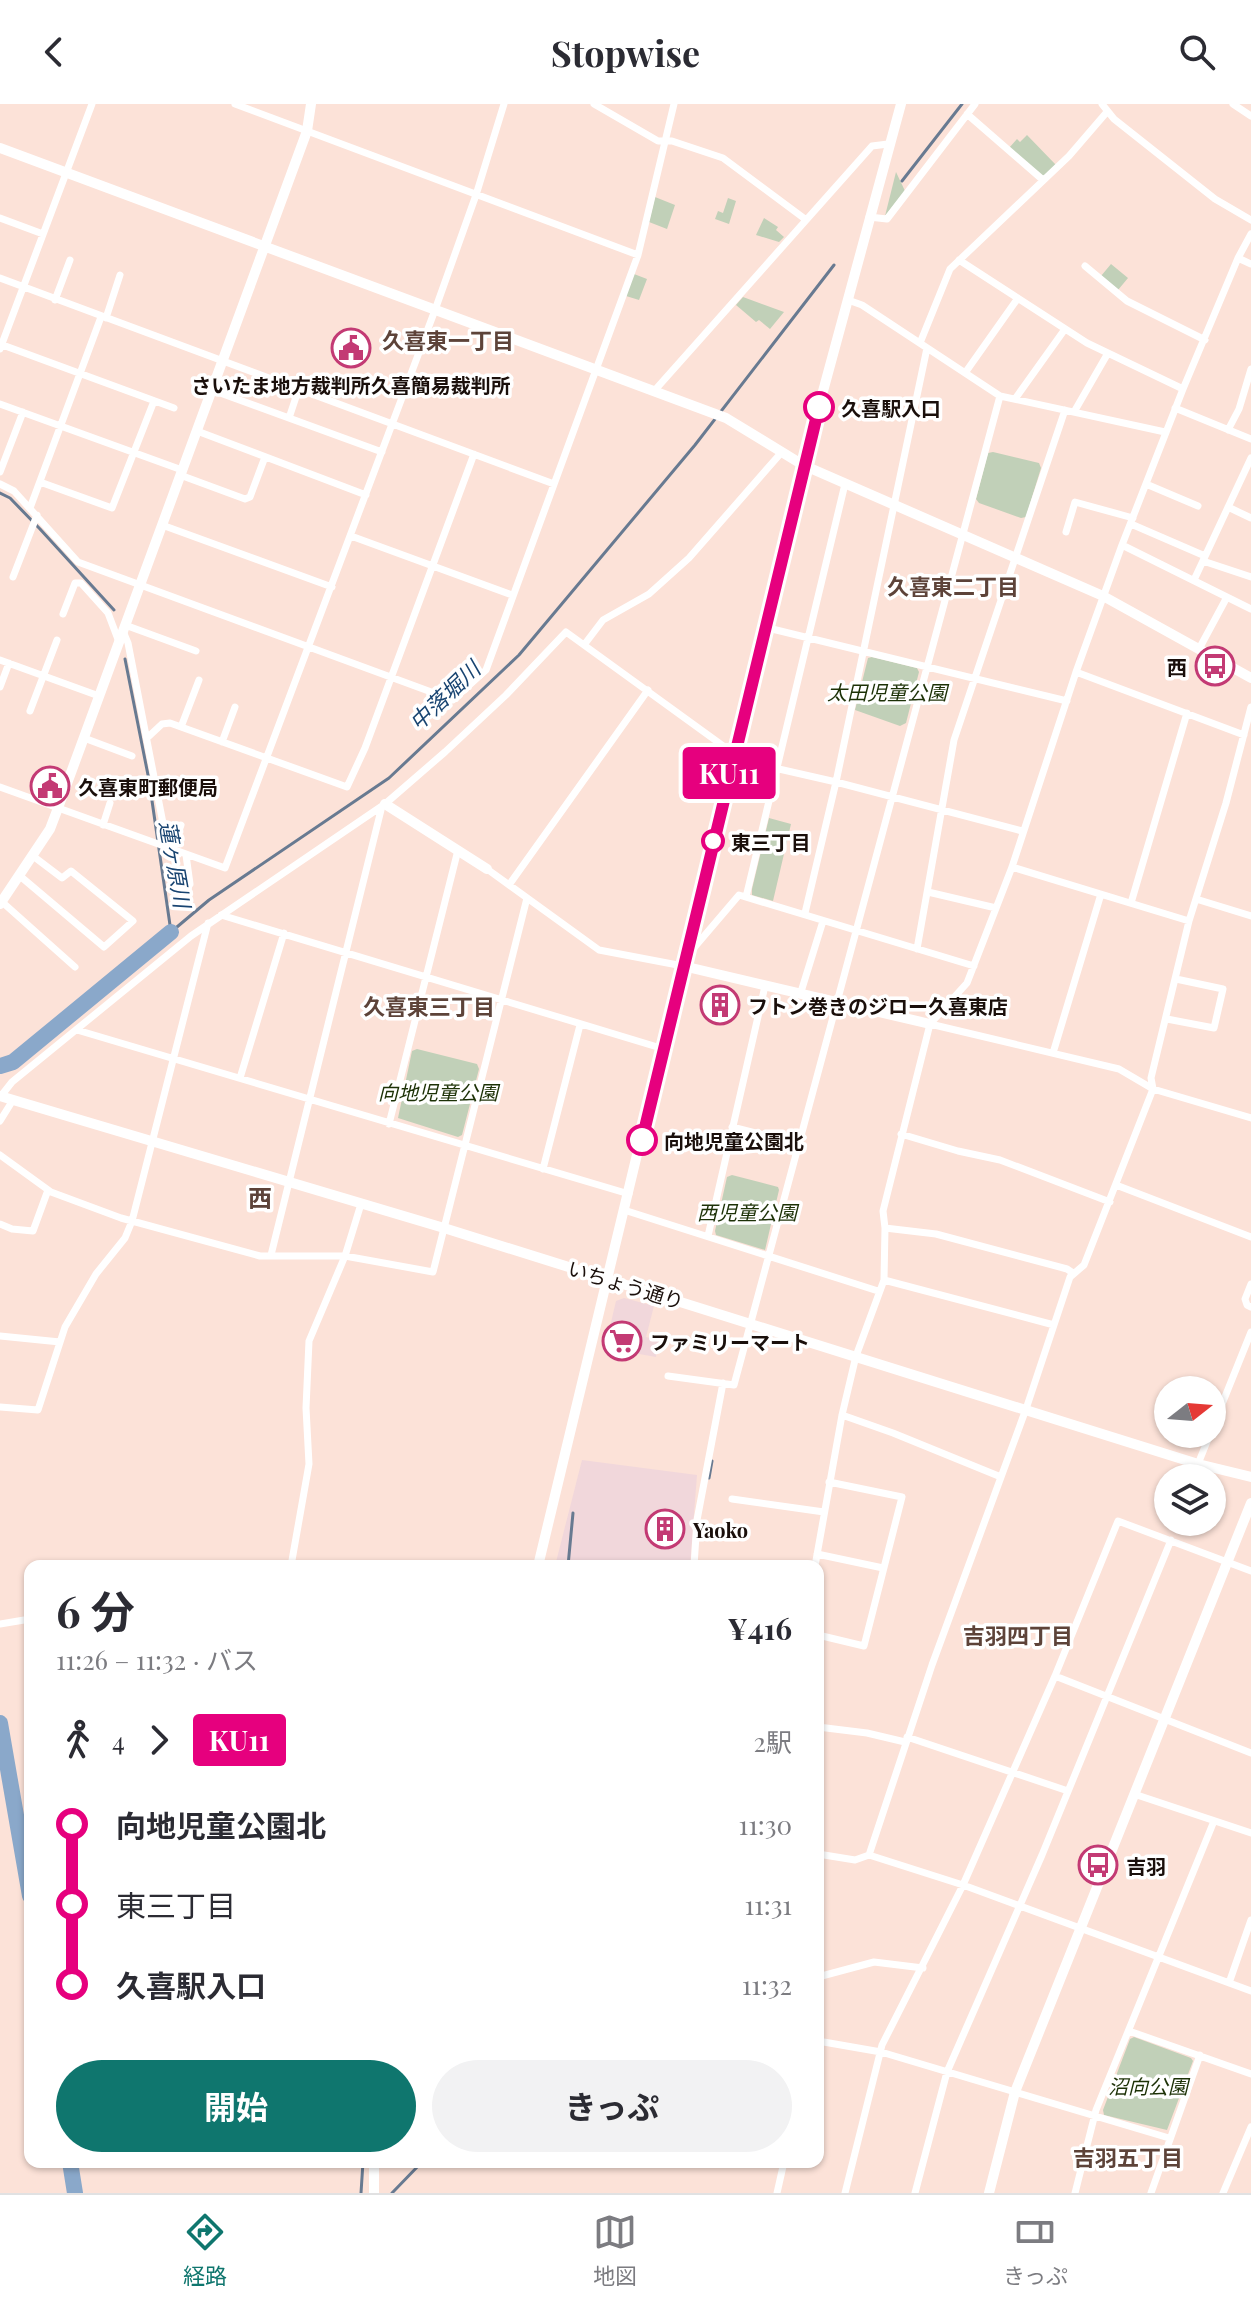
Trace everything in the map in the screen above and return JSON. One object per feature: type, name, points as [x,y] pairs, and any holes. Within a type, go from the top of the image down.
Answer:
[{"type":"street","points":[[92,104],[1,346],[174,408]]},
{"type":"street","points":[[235,104],[638,255]]},
{"type":"street","points":[[75,967],[1,902],[50,829],[307,131],[311,104]]},
{"type":"street","points":[[0,787],[225,868],[435,310],[504,104]]},
{"type":"street","points":[[594,104],[658,141],[672,141],[723,158],[805,219]]},
{"type":"street","points":[[0,484],[14,491],[30,508],[34,520],[78,562],[453,700],[486,670],[638,255],[674,104]]},
{"type":"street","points":[[869,217],[887,219],[975,104]]},
{"type":"street","points":[[1233,104],[1251,116]]},
{"type":"street","points":[[539,1560],[803,465],[898,106]]},
{"type":"street","points":[[805,913],[836,782],[924,346],[950,269],[1069,156],[1105,107],[1215,199],[1251,220]]},
{"type":"street","points":[[967,114],[1043,180]]},
{"type":"street","points":[[655,390],[872,146],[888,144]]},
{"type":"street","points":[[0,148],[726,418],[803,465],[1103,596],[1251,678]]},
{"type":"street","points":[[0,218],[43,234]]},
{"type":"street","points":[[816,1560],[856,1356],[884,1280],[883,1211],[930,1024],[967,983],[974,966],[1012,867],[1076,672],[1122,545],[1165,432],[1251,234]]},
{"type":"street","points":[[1238,258],[1251,264]]},
{"type":"street","points":[[55,300],[70,260]]},
{"type":"street","points":[[959,260],[1065,329],[1183,389]]},
{"type":"street","points":[[1085,266],[1127,301],[1205,340]]},
{"type":"street","points":[[30,508],[120,275]]},
{"type":"street","points":[[0,278],[554,484]]},
{"type":"street","points":[[965,373],[1018,298]]},
{"type":"street","points":[[848,300],[862,305],[1000,396],[1165,432]]},
{"type":"street","points":[[1015,399],[1065,329]]},
{"type":"street","points":[[1074,412],[1108,353]]},
{"type":"street","points":[[1228,430],[1239,409],[1251,369]]},
{"type":"street","points":[[212,390],[382,452]]},
{"type":"street","points":[[289,418],[298,391]]},
{"type":"street","points":[[668,1376],[734,1385],[1000,396]]},
{"type":"street","points":[[40,482],[112,508],[154,401]]},
{"type":"street","points":[[0,404],[134,453],[245,499],[250,497],[265,457]]},
{"type":"street","points":[[1175,408],[1251,439]]},
{"type":"street","points":[[917,949],[954,740],[1065,410]]},
{"type":"street","points":[[0,472],[23,412]]},
{"type":"street","points":[[197,431],[366,495]]},
{"type":"street","points":[[584,645],[603,620],[649,594],[689,558],[781,453]]},
{"type":"street","points":[[147,738],[162,724],[170,723],[347,787],[392,678],[474,454]]},
{"type":"street","points":[[1194,580],[1251,458]]},
{"type":"street","points":[[746,897],[845,484]]},
{"type":"street","points":[[1146,484],[1198,506]]},
{"type":"street","points":[[1066,532],[1075,502],[1132,521],[1204,558],[1251,577]]},
{"type":"street","points":[[1228,507],[1251,518]]},
{"type":"street","points":[[13,577],[34,520]]},
{"type":"street","points":[[162,525],[332,587]]},
{"type":"street","points":[[351,536],[512,595]]},
{"type":"street","points":[[1122,545],[1251,609]]},
{"type":"street","points":[[63,614],[75,583],[81,583],[108,613],[119,642]]},
{"type":"street","points":[[1199,649],[1227,597]]},
{"type":"street","points":[[764,627],[1067,701]]},
{"type":"street","points":[[124,628],[196,651]]},
{"type":"street","points":[[124,628],[147,738],[165,848]]},
{"type":"street","points":[[0,1096],[12,1082],[208,923],[383,805],[506,695],[566,632],[747,762],[1022,831]]},
{"type":"street","points":[[30,711],[57,640]]},
{"type":"street","points":[[0,660],[99,696]]},
{"type":"street","points":[[0,687],[9,663]]},
{"type":"street","points":[[1076,672],[1244,735]]},
{"type":"street","points":[[181,727],[199,680]]},
{"type":"street","points":[[509,885],[648,690]]},
{"type":"street","points":[[222,742],[235,707]]},
{"type":"street","points":[[869,1855],[906,1740],[1073,1273],[1084,1265],[1153,1089],[1151,1078],[1189,921],[1251,707]]},
{"type":"street","points":[[1131,903],[1187,713]]},
{"type":"street","points":[[84,738],[132,756]]},
{"type":"street","points":[[103,825],[110,803]]},
{"type":"street","points":[[383,805],[487,869],[599,950],[684,963],[800,995],[1119,1069],[1153,1089],[1251,1118]]},
{"type":"street","points":[[271,1255],[383,805]]},
{"type":"street","points":[[165,848],[181,825]]},
{"type":"street","points":[[389,1124],[458,850]]},
{"type":"street","points":[[186,855],[190,884]]},
{"type":"street","points":[[20,876],[104,947],[133,921],[71,871],[62,878],[33,856]]},
{"type":"street","points":[[1012,867],[1189,921]]},
{"type":"street","points":[[928,892],[996,908]]},
{"type":"street","points":[[1053,1053],[1101,894]]},
{"type":"street","points":[[684,963],[739,895],[974,966]]},
{"type":"street","points":[[0,1155],[48,1190],[132,1221],[260,1256],[345,1256],[433,1272],[527,898]]},
{"type":"street","points":[[1196,899],[1251,916]]},
{"type":"street","points":[[221,915],[664,1049]]},
{"type":"street","points":[[800,995],[823,921]]},
{"type":"street","points":[[0,1407],[38,1410],[65,1327],[96,1274],[125,1238],[132,1221],[208,923]]},
{"type":"street","points":[[240,1078],[284,933]]},
{"type":"street","points":[[1167,1019],[1214,1028],[1223,989],[1176,979]]},
{"type":"street","points":[[708,1236],[765,986]]},
{"type":"street","points":[[543,1169],[580,1025]]},
{"type":"street","points":[[77,1030],[629,1194]]},
{"type":"street","name":"いちょう通り","points":[[0,1096],[607,1278],[1198,1464]]},
{"type":"street","points":[[0,1121],[13,1100]]},
{"type":"street","points":[[732,1127],[800,1144]]},
{"type":"street","points":[[901,1134],[1000,1160],[1110,1202]]},
{"type":"street","points":[[1116,1185],[1251,1237]]},
{"type":"street","points":[[0,1224],[12,1229],[33,1231],[48,1190]]},
{"type":"street","points":[[292,1560],[309,1464],[306,1408],[309,1341],[345,1256],[361,1204]]},
{"type":"street","points":[[624,1210],[878,1291]]},
{"type":"street","points":[[885,1228],[936,1234],[1073,1273]]},
{"type":"street","points":[[884,1280],[1054,1325]]},
{"type":"street","points":[[1251,1284],[1245,1299],[1251,1307]]},
{"type":"street","points":[[1226,1394],[1251,1332]]},
{"type":"street","points":[[0,1336],[60,1342]]},
{"type":"street","points":[[694,1560],[697,1520],[723,1383]]},
{"type":"street","points":[[842,1415],[1001,1477]]},
{"type":"street","points":[[1198,1464],[1204,1448]]},
{"type":"street","name":"いちょう通り","points":[[1226,1471],[1251,1477]]},
{"type":"street","points":[[824,1636],[864,1646],[902,1497],[829,1482]]},
{"type":"street","points":[[732,1499],[824,1512]]},
{"type":"street","points":[[989,2193],[1015,2092],[1251,1503]]},
{"type":"street","points":[[845,2193],[881,2052],[963,1885],[1013,1773],[1118,1521],[1251,1571]]},
{"type":"street","points":[[915,2193],[947,2072],[1068,1791],[1171,1540]]},
{"type":"street","points":[[817,1554],[883,1568]]},
{"type":"street","points":[[0,1624],[24,1620]]},
{"type":"street","points":[[1055,1676],[1250,1751]]},
{"type":"street","points":[[824,1728],[906,1740],[1068,1791]]},
{"type":"street","points":[[1134,1794],[1251,1833]]},
{"type":"street","points":[[1075,2193],[1095,2116],[1214,1821]]},
{"type":"street","points":[[824,1855],[855,1860],[869,1855],[963,1885],[1251,1991]]},
{"type":"street","points":[[1229,1983],[1251,1920]]},
{"type":"street","points":[[824,1975],[874,1962],[923,1968]]},
{"type":"street","points":[[1129,2031],[1251,2074]]},
{"type":"street","points":[[824,2042],[881,2052],[1169,2138]]},
{"type":"street","points":[[1151,2193],[1200,2055]]},
{"type":"street","points":[[1223,2193],[1251,2127]]},
{"type":"street","points":[[374,2168],[374,2193]]},
{"type":"street","points":[[777,2193],[783,2168]]},
{"type":"shaded area","points":[[624,1298],[654,1306],[646,1337],[659,1340],[656,1357],[605,1348],[616,1301]]},
{"type":"shaded area","points":[[582,1460],[697,1475],[690,1560],[557,1560]]},
{"type":"green space","points":[[1027,135],[1056,165],[1043,177],[1009,148],[1017,139],[1020,142]]},
{"type":"green space","points":[[896,172],[905,191],[885,216]]},
{"type":"green space","points":[[655,197],[675,205],[667,229],[649,222]]},
{"type":"green space","points":[[728,198],[736,201],[729,224],[715,219],[718,211],[723,213]]},
{"type":"green space","points":[[764,218],[778,227],[776,230],[784,237],[779,242],[756,235]]},
{"type":"green space","points":[[1111,264],[1128,278],[1118,290],[1101,276]]},
{"type":"green space","points":[[634,274],[647,279],[639,300],[626,296]]},
{"type":"green space","points":[[743,297],[784,312],[770,329],[736,305]]},
{"type":"green space","points":[[988,453],[1039,463],[1041,468],[1026,517],[979,503],[976,499]]},
{"type":"green space","name":"太田児童公園","points":[[868,658],[917,668],[919,672],[906,723],[900,726],[855,710]]},
{"type":"green space","points":[[769,818],[791,824],[773,901],[752,895]]},
{"type":"green space","name":"向地児童公園","points":[[417,1049],[477,1064],[479,1069],[462,1135],[458,1137],[398,1118],[412,1051]]},
{"type":"green space","name":"西児童公園","points":[[732,1175],[778,1187],[765,1250],[716,1235],[727,1177]]},
{"type":"green space","name":"沼向公園","points":[[1134,2037],[1193,2061],[1167,2130],[1104,2115],[1103,2110],[1130,2039]]},
{"type":"waterway","name":"中落堀川","points":[[902,181],[962,104]]},
{"type":"waterway","name":"中落堀川","points":[[171,932],[209,900],[389,778],[519,655],[695,445],[834,265]]},
{"type":"waterway","name":"蓮ヶ原川","points":[[0,493],[10,498],[114,610]]},
{"type":"waterway","name":"蓮ヶ原川","points":[[125,659],[149,780],[171,932]]},
{"type":"waterway","name":"中落堀川","points":[[0,1066],[13,1062],[171,932]]},
{"type":"waterway","points":[[709,1478],[712,1461]]},
{"type":"waterway","points":[[569,1560],[573,1513]]},
{"type":"waterway","name":"中落堀川","points":[[0,1723],[24,1861]]},
{"type":"waterway","name":"中落堀川","points":[[71,2168],[75,2193]]},
{"type":"waterway","points":[[361,2193],[363,2168]]},
{"type":"waterway","points":[[392,2193],[416,2168]]},
{"type":"bus line","name":"KU11","points":[[642,1140],[819,407]]},
{"type":"place","name":"さいたま地方裁判所久喜簡易裁判所","points":[[351,348]]},
{"type":"place","name":"久喜駅入口","points":[[819,407]]},
{"type":"place","name":"西","points":[[1215,666]]},
{"type":"place","name":"久喜東町郵便局","points":[[50,786]]},
{"type":"place","name":"東三丁目","points":[[713,841]]},
{"type":"place","name":"フトン巻きのジロー久喜東店","points":[[720,1005]]},
{"type":"place","name":"向地児童公園北","points":[[642,1140]]},
{"type":"place","name":"ファミリーマート","points":[[622,1341]]},
{"type":"place","name":"Yaoko","points":[[665,1529]]},
{"type":"place","name":"吉羽","points":[[1098,1865]]},
{"type":"district","name":"久喜東一丁目","points":[[448,340]]},
{"type":"district","name":"久喜東二丁目","points":[[953,586]]},
{"type":"district","name":"久喜東三丁目","points":[[429,1006]]},
{"type":"district","name":"西","points":[[260,1197]]},
{"type":"district","name":"吉羽四丁目","points":[[1018,1635]]},
{"type":"district","name":"吉羽五丁目","points":[[1128,2157]]}]
